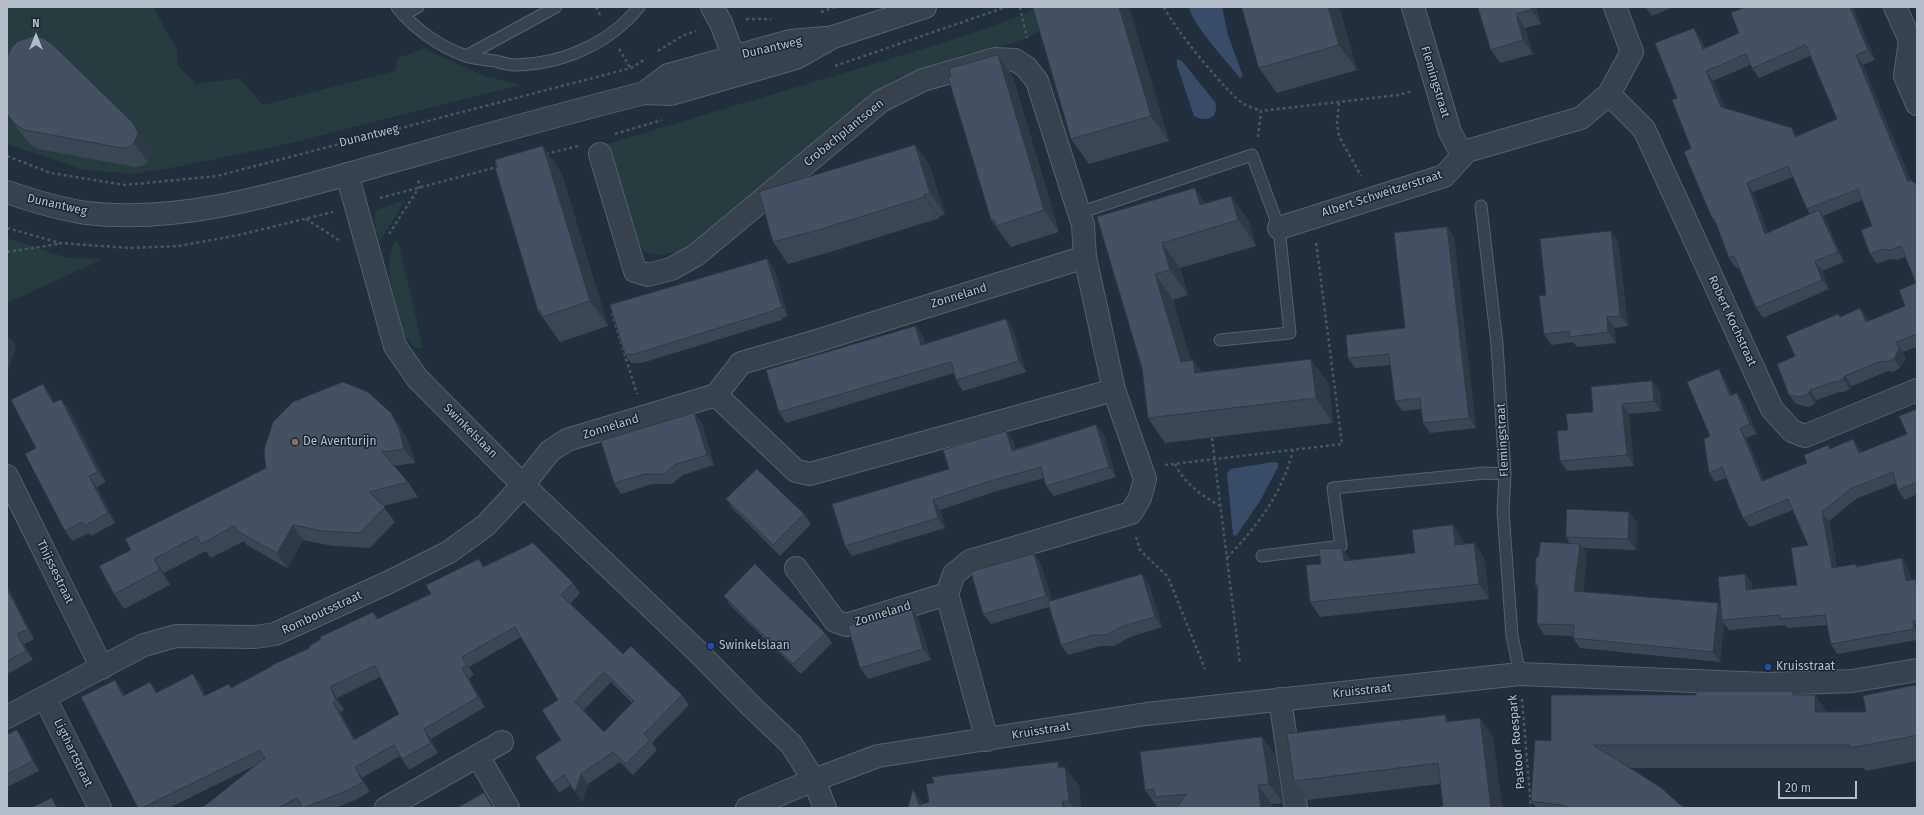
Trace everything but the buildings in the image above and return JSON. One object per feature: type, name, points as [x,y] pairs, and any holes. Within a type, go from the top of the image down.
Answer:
[{"type":"street","name":"Dunantweg","points":[[7,192],[43,204],[86,213],[120,215],[153,214],[225,205],[347,174],[644,93],[671,94],[790,41],[833,37],[925,7]]},
{"type":"street","name":"Flemingstraat","points":[[1413,7],[1455,144],[1459,149],[1466,151]]},
{"type":"street","points":[[1466,151],[1581,118],[1608,94],[1632,52],[1615,7]]},
{"type":"street","points":[[1895,7],[1913,39],[1905,76],[1917,104]]},
{"type":"street","name":"Dunantweg","points":[[717,15],[737,65]]},
{"type":"street","name":"Crobachplantsoen","points":[[600,154],[635,271],[648,275],[671,269],[696,255],[881,101],[923,80],[995,59],[1015,60],[1026,67],[1037,82],[1083,225],[1086,257]]},
{"type":"street","name":"Robert Kochstraat","points":[[1608,94],[1644,129],[1772,409],[1792,431],[1805,436],[1917,390]]},
{"type":"street","name":"Albert Schweitzerstraat","points":[[1279,228],[1444,176],[1466,151]]},
{"type":"street","name":"Swinkelslaan","points":[[347,174],[395,346],[417,378],[523,484],[699,653],[750,706],[791,744],[814,780],[825,808]]},
{"type":"street","points":[[986,740],[947,594],[954,574],[970,561],[1131,513],[1140,498],[1145,479],[1114,390],[1086,257]]},
{"type":"street","name":"Zonneland","points":[[523,484],[550,450],[567,440],[716,395],[741,363],[1086,257]]},
{"type":"street","points":[[716,395],[796,471],[810,474],[1114,390]]},
{"type":"street","name":"Thijssestraat","points":[[7,476],[102,668]]},
{"type":"street","name":"Romboutsstraat","points":[[7,717],[144,645],[176,636],[254,637],[275,634],[387,583],[450,552],[486,525],[523,484]]},
{"type":"street","name":"Zonneland","points":[[796,568],[835,621],[846,625],[947,594]]},
{"type":"street","name":"Kruisstraat","points":[[747,808],[814,780],[878,756],[1146,714],[1520,674],[1768,684],[1852,681],[1917,670]]},
{"type":"street","name":"Ligthartstraat","points":[[45,698],[100,808]]},
{"type":"street","points":[[1280,700],[1296,808]]},
{"type":"street","points":[[386,808],[502,742]]},
{"type":"street","points":[[478,756],[508,808]]},
{"type":"lane","points":[[400,11],[418,7]]},
{"type":"lane","points":[[466,56],[556,7]]},
{"type":"lane","points":[[400,11],[432,39],[466,56],[516,65],[566,58],[611,35],[631,17],[639,7]]},
{"type":"lane","points":[[1079,213],[1252,155],[1279,228],[1290,333],[1220,340]]},
{"type":"lane","name":"Flemingstraat","points":[[1481,206],[1497,344],[1505,474],[1504,511],[1512,628],[1520,674]]},
{"type":"lane","points":[[1262,556],[1341,546],[1333,488],[1485,473],[1505,474]]},
{"type":"path","points":[[596,7],[631,68],[658,121]]},
{"type":"path","points":[[816,14],[835,7]]},
{"type":"path","points":[[1164,7],[1186,38],[1229,92],[1244,104],[1261,111],[1398,95],[1436,84]]},
{"type":"path","points":[[656,52],[717,15],[736,19],[773,19]]},
{"type":"path","name":"Dunantweg","points":[[7,156],[51,173],[125,185],[217,176],[631,68],[650,56]]},
{"type":"path","points":[[1339,103],[1337,123],[1339,136],[1359,171],[1370,199]]},
{"type":"path","points":[[1252,155],[1258,136],[1261,111]]},
{"type":"path","points":[[371,261],[420,186],[404,127]]},
{"type":"path","points":[[1141,468],[1342,444],[1313,217]]},
{"type":"path","points":[[7,252],[60,244]]},
{"type":"path","points":[[617,308],[611,310],[644,417]]},
{"type":"path","points":[[1212,438],[1240,664]]},
{"type":"path","points":[[1227,558],[1248,535],[1270,505],[1287,473],[1293,450]]},
{"type":"path","points":[[1175,464],[1180,475],[1191,487],[1221,506]]},
{"type":"path","points":[[1128,514],[1140,550],[1168,577],[1205,669]]},
{"type":"path","name":"Pastoor Roespark","points":[[1520,674],[1531,808]]},
{"type":"green space","points":[[7,7],[153,7],[177,50],[178,66],[196,84],[239,78],[263,105],[395,71],[398,58],[425,48],[430,52],[485,76],[520,85],[291,143],[182,166],[132,174],[84,170],[7,144]]},
{"type":"green space","points":[[1041,7],[1046,28],[1031,36],[1011,44],[966,54],[896,78],[683,251],[659,255],[645,252],[634,240],[604,145],[920,50],[999,24]]},
{"type":"green space","points":[[405,200],[379,243],[374,218],[376,210]]},
{"type":"green space","points":[[7,238],[68,258],[103,259],[7,303]]},
{"type":"green space","points":[[398,241],[423,348],[414,347],[402,332],[390,280],[389,259],[394,243]]},
{"type":"water","points":[[1189,7],[1222,7],[1228,35],[1243,76],[1240,78],[1203,33],[1191,14]]},
{"type":"water","points":[[1177,59],[1182,61],[1215,102],[1216,112],[1211,118],[1203,119],[1194,116],[1177,65]]},
{"type":"water","points":[[1273,462],[1278,463],[1278,467],[1260,501],[1236,536],[1233,535],[1227,473],[1231,469]]},
{"type":"place","name":"De Aventurijn","points":[[295,442]]},
{"type":"place","name":"Swinkelslaan","points":[[711,646]]},
{"type":"place","name":"Kruisstraat","points":[[1768,667]]}]
